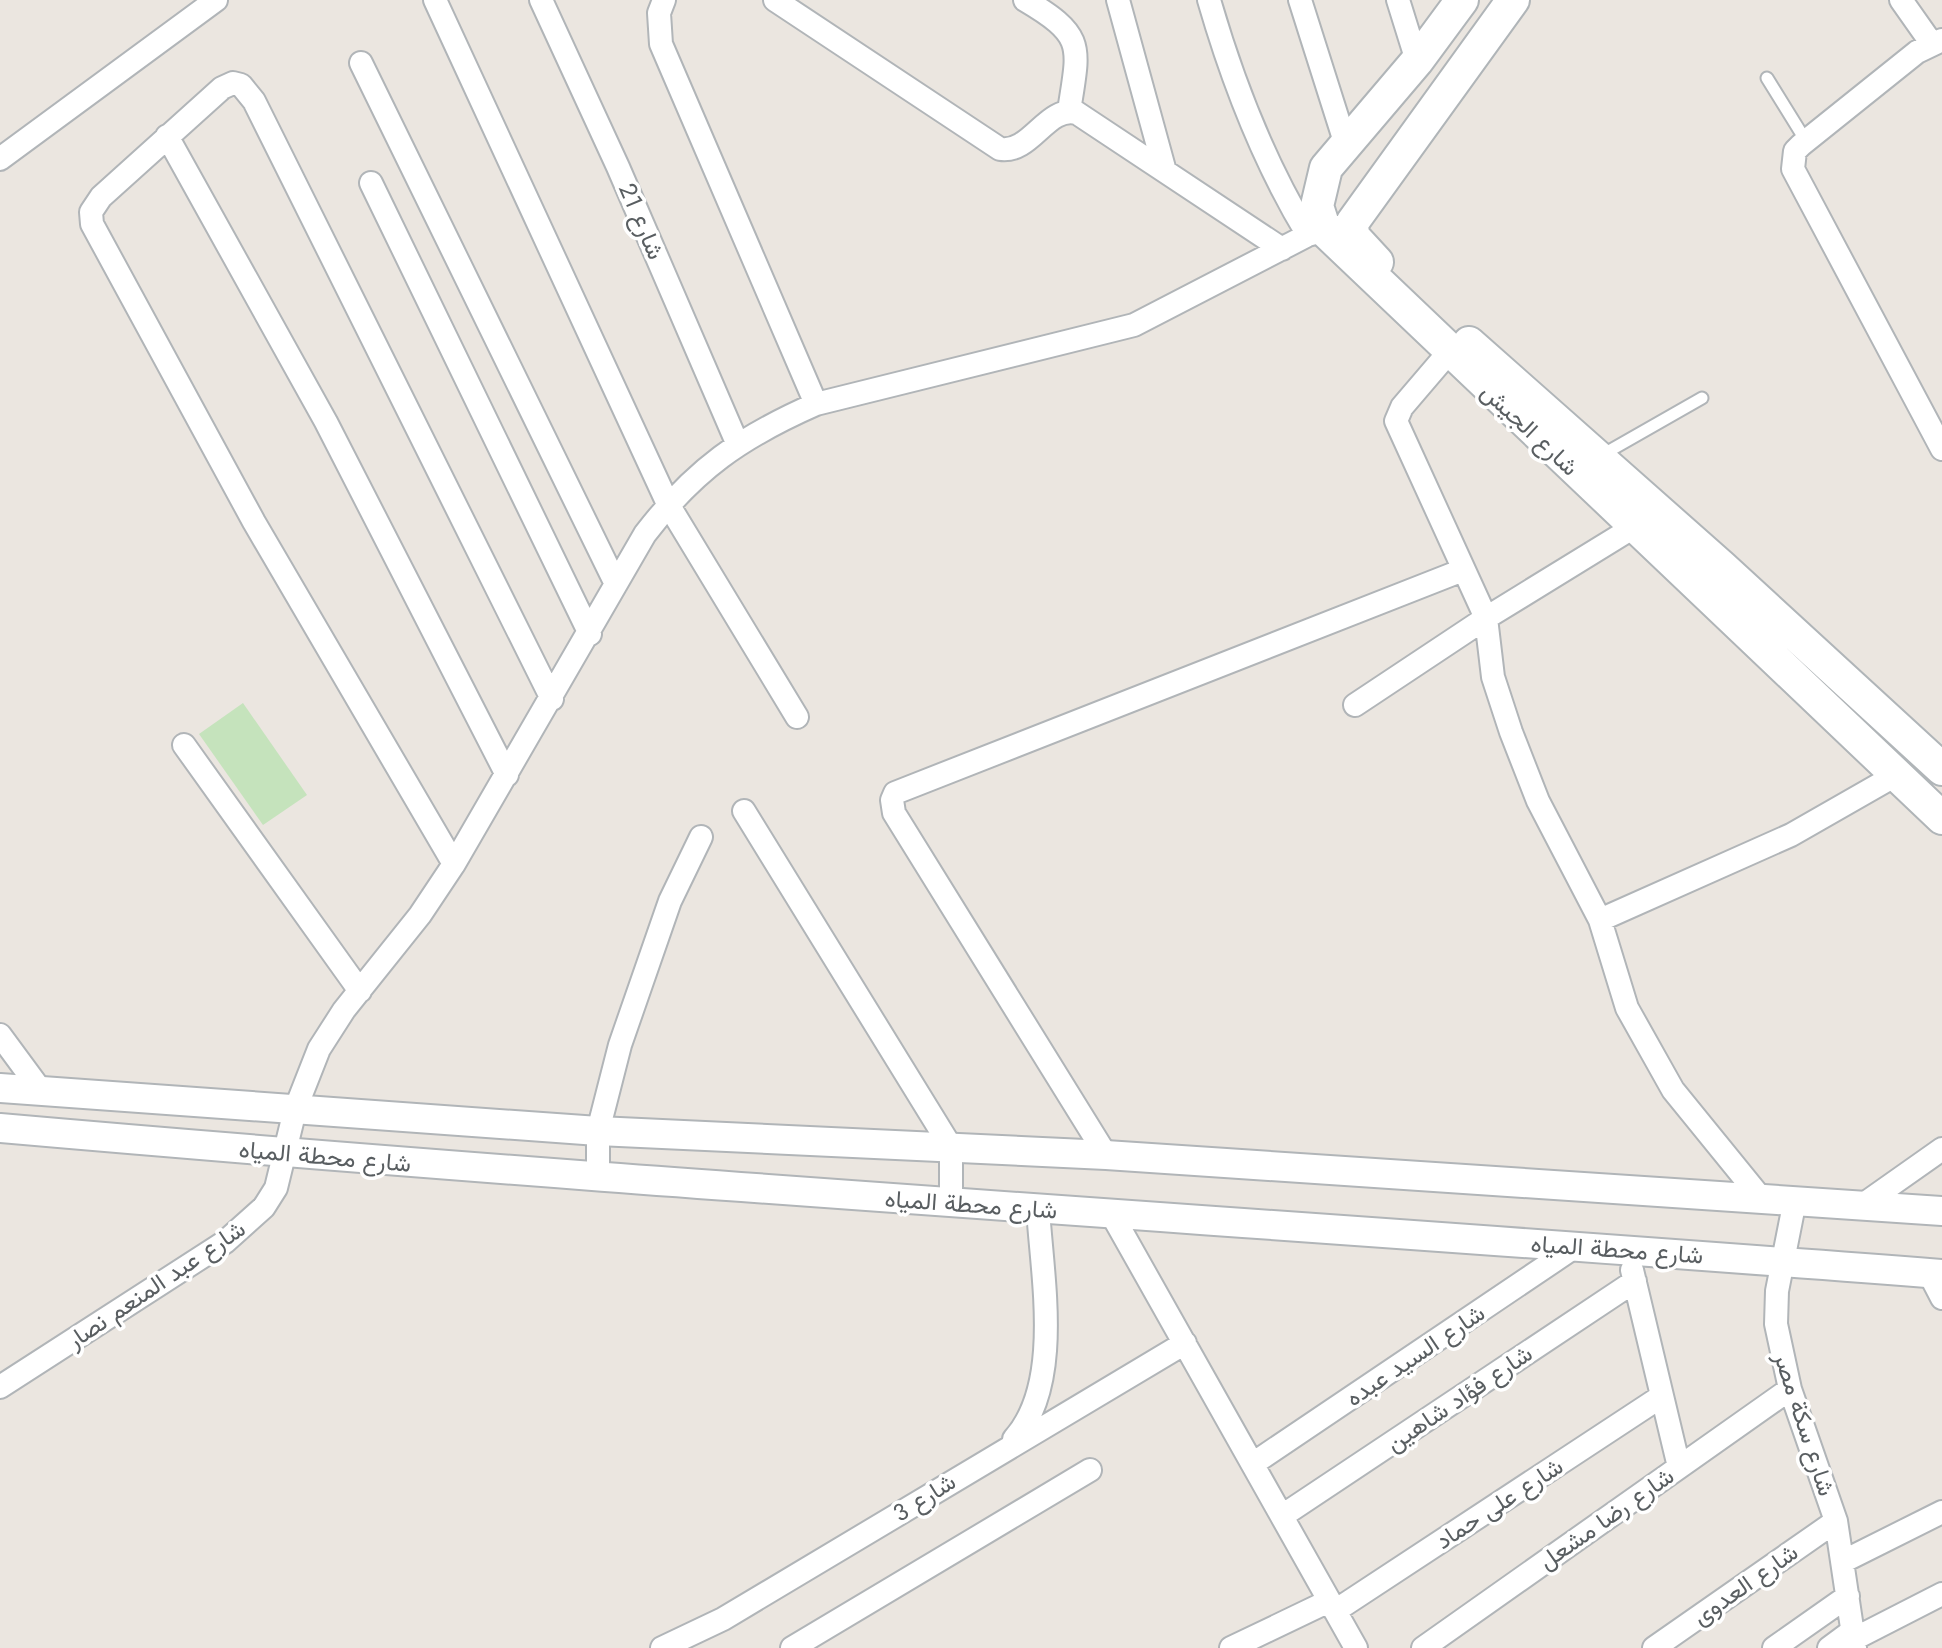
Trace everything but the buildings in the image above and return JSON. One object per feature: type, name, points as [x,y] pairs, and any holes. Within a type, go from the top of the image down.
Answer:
[{"type":"main road","name":"شارع الجيش","points":[[1462,0],[1417,61],[1326,168],[1317,193],[1317,206],[1328,230],[1449,352],[1634,527],[1712,579],[1931,759]]},
{"type":"main road","points":[[1328,230],[1513,0]]},
{"type":"main road","name":"شارع الجيش","points":[[1328,230],[1353,236],[1360,247],[1598,457],[1896,775],[1942,818]]},
{"type":"main road","points":[[1896,775],[1931,759]]},
{"type":"street","points":[[0,159],[216,0]]},
{"type":"street","points":[[435,0],[668,504],[797,717]]},
{"type":"street","name":"شارع 21","points":[[541,0],[618,167],[738,445]]},
{"type":"street","points":[[664,0],[659,13],[661,44],[816,404]]},
{"type":"street","points":[[775,0],[1000,149],[1016,148],[1069,111],[1076,44],[1066,28],[1025,0]]},
{"type":"street","points":[[1118,0],[1164,168]]},
{"type":"street","points":[[1209,0],[1231,75],[1280,187],[1328,230]]},
{"type":"street","points":[[1300,0],[1346,145]]},
{"type":"street","points":[[1398,0],[1417,61]]},
{"type":"street","points":[[1901,0],[1937,42],[1806,141],[1795,151],[1793,169],[1942,449]]},
{"type":"street","points":[[361,63],[616,584]]},
{"type":"street","points":[[454,864],[254,522],[94,230],[93,206],[222,88],[241,85],[249,93],[552,699]]},
{"type":"street","points":[[1069,111],[1164,168],[1282,249]]},
{"type":"street","points":[[167,136],[326,422],[507,775]]},
{"type":"street","points":[[371,183],[590,634]]},
{"type":"street","name":"شارع عبد المنعم نصار","points":[[0,1387],[248,1224],[276,1188],[295,1110],[319,1049],[420,915],[454,864],[590,634],[632,555],[668,504],[702,470],[738,445],[816,404],[1134,325],[1282,249],[1328,230]]},
{"type":"street","points":[[1449,352],[1396,419],[1486,618],[1493,677],[1511,732],[1538,801],[1600,920],[1614,974],[1645,1044],[1673,1090],[1760,1197]]},
{"type":"street","points":[[1355,705],[1486,618],[1634,527]]},
{"type":"street","points":[[1106,1155],[894,813],[892,800],[895,793],[1463,570]]},
{"type":"street","points":[[184,745],[360,991]]},
{"type":"street","points":[[1600,920],[1791,835],[1896,775]]},
{"type":"street","points":[[744,811],[951,1147],[951,1203]]},
{"type":"street","points":[[598,1177],[598,1131],[620,1045],[670,901],[701,837]]},
{"type":"street","points":[[0,1035],[42,1092]]},
{"type":"street","name":"شارع محطة المياه","points":[[0,1088],[598,1131],[1106,1155],[1942,1211]]},
{"type":"street","points":[[407,1162],[412,1118]]},
{"type":"street","name":"شارع محطة المياه","points":[[0,1128],[598,1177],[1783,1262],[1938,1282]]},
{"type":"street","points":[[1864,1204],[1942,1149]]},
{"type":"street","name":"شارع سكة مصر","points":[[1795,1200],[1777,1291],[1776,1324],[1790,1389],[1836,1521],[1854,1639]]},
{"type":"street","points":[[1000,1451],[1020,1433],[1035,1408],[1045,1367],[1038,1209]]},
{"type":"street","points":[[1111,1213],[1356,1648]]},
{"type":"street","name":"شارع السيد عبده","points":[[1254,1463],[1576,1246]]},
{"type":"street","points":[[1626,1250],[1679,1467]]},
{"type":"street","name":"شارع فؤاد شاهين","points":[[1282,1516],[1635,1281]]},
{"type":"street","name":"شارع 3","points":[[662,1648],[723,1619],[1185,1343]]},
{"type":"street","name":"شارع رضا مشعل","points":[[1423,1648],[1790,1389]]},
{"type":"street","name":"شارع على حماد","points":[[1231,1648],[1332,1606],[1662,1396]]},
{"type":"street","points":[[792,1648],[1090,1470]]},
{"type":"street","points":[[1844,1561],[1942,1512]]},
{"type":"street","name":"شارع العدوى","points":[[1654,1648],[1836,1521]]},
{"type":"street","points":[[1829,1648],[1854,1639],[1942,1594]]},
{"type":"street","points":[[1774,1648],[1848,1596]]},
{"type":"lane","points":[[1767,78],[1806,141]]},
{"type":"lane","points":[[1598,457],[1702,398]]},
{"type":"green space","points":[[243,703],[307,795],[263,825],[199,734]]}]
